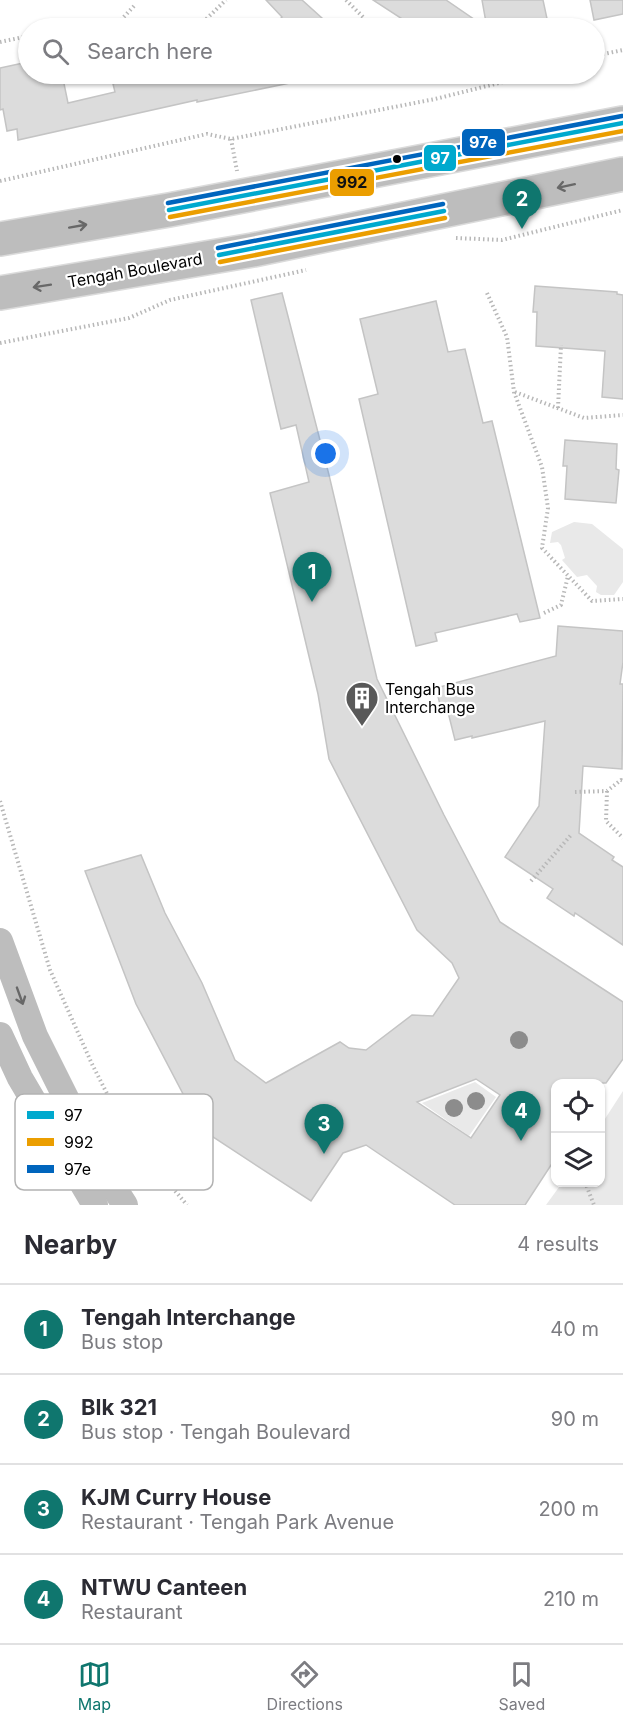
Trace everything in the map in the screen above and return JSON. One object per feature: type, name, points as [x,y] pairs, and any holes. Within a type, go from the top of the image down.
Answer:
[{"type":"main road","points":[[0,239],[169,210],[623,123]]},
{"type":"main road","name":"Tengah Boulevard","points":[[0,293],[253,250],[623,174]]},
{"type":"street","points":[[0,941],[35,1036],[64,1094]]},
{"type":"street","points":[[0,1035],[29,1094]]},
{"type":"street","points":[[86,1190],[95,1205]]},
{"type":"street","points":[[115,1190],[125,1205]]},
{"type":"path","points":[[207,18],[226,0]]},
{"type":"path","points":[[346,0],[364,18]]},
{"type":"path","points":[[123,18],[135,6]]},
{"type":"path","points":[[0,42],[18,38]]},
{"type":"path","points":[[605,54],[623,50]]},
{"type":"path","points":[[0,181],[207,134],[231,139],[435,99],[495,84]]},
{"type":"path","points":[[450,238],[502,240],[623,210]]},
{"type":"path","points":[[0,343],[129,318],[170,300],[307,270]]},
{"type":"path","points":[[487,293],[507,337],[514,392],[542,466],[548,508],[542,548],[592,601],[621,599],[623,594]]},
{"type":"path","points":[[558,408],[561,345]]},
{"type":"path","points":[[514,392],[584,418],[623,415]]},
{"type":"path","points":[[544,613],[561,605],[568,576]]},
{"type":"path","points":[[575,792],[607,791],[621,780],[623,781]]},
{"type":"path","points":[[607,791],[606,820],[623,838]]},
{"type":"path","points":[[0,801],[50,970],[107,1094]]},
{"type":"path","points":[[531,881],[571,835]]},
{"type":"path","points":[[587,1187],[594,1205]]},
{"type":"path","points":[[174,1190],[187,1205]]},
{"type":"shaded area","points":[[574,522],[592,524],[623,549],[623,582],[614,595],[601,595],[596,592],[597,586],[587,575],[577,577],[562,560],[565,558],[561,545],[558,542],[550,543],[552,532]]},
{"type":"shaded area","points":[[475,1082],[496,1097],[469,1136],[422,1103]]},
{"type":"shaded area","points":[[623,1091],[623,1205],[546,1205],[559,1187],[605,1187],[605,1119]]},
{"type":"building","points":[[266,0],[302,0],[322,18],[281,18]]},
{"type":"building","points":[[373,0],[446,0],[472,18],[401,18]]},
{"type":"building","points":[[482,0],[543,0],[547,18],[485,18]]},
{"type":"building","points":[[590,0],[623,0],[623,14],[594,18]]},
{"type":"building","points":[[18,64],[18,84],[64,84],[68,103],[115,92],[113,84],[285,84],[197,102],[197,100],[18,140],[17,129],[7,131],[3,109],[0,110],[0,68]]},
{"type":"building","points":[[535,286],[617,292],[623,295],[623,399],[602,397],[605,351],[536,346],[537,312],[533,312]]},
{"type":"building","name":"Tengah Bus Interchange","points":[[282,293],[329,475],[377,679],[500,922],[623,1002],[623,1059],[606,1083],[605,1079],[551,1079],[551,1165],[525,1205],[455,1205],[366,1145],[343,1153],[311,1201],[213,1137],[213,1094],[183,1094],[136,1004],[85,871],[141,855],[165,913],[202,983],[235,1060],[266,1083],[340,1042],[349,1048],[366,1050],[412,1015],[433,1016],[459,978],[452,963],[417,930],[329,759],[318,694],[270,493],[309,482],[296,425],[281,429],[251,300]],"holes":[[[476,1079],[500,1095],[471,1138],[417,1102]]]},
{"type":"building","points":[[436,301],[448,352],[465,349],[483,423],[492,421],[540,618],[520,622],[517,614],[435,633],[437,641],[416,646],[359,399],[378,394],[360,319]]},
{"type":"building","points":[[565,440],[617,444],[616,469],[619,470],[616,503],[565,499],[567,466],[563,466]]},
{"type":"building","points":[[558,626],[623,631],[620,684],[623,684],[622,769],[583,766],[579,833],[614,857],[612,860],[623,867],[623,945],[575,913],[574,916],[547,898],[553,889],[505,857],[539,806],[545,721],[455,740],[448,712],[442,713],[436,688],[556,656]]},
{"type":"transit line","name":"97e","points":[[168,203],[622,116]]},
{"type":"transit line","name":"97","points":[[169,210],[623,123]]},
{"type":"transit line","name":"992","points":[[170,217],[623,131]]},
{"type":"transit line","name":"97e","points":[[218,248],[443,204]]},
{"type":"transit line","name":"97","points":[[219,255],[444,211]]},
{"type":"transit line","name":"992","points":[[220,262],[445,218]]},
{"type":"place","name":"Blk 321","points":[[522,229]]},
{"type":"place","name":"Tengah Interchange","points":[[312,602]]},
{"type":"place","name":"Tengah Bus Interchange","points":[[362,727]]},
{"type":"place","name":"NTWU Canteen","points":[[521,1141]]},
{"type":"place","name":"KJM Curry House","points":[[324,1154]]}]
